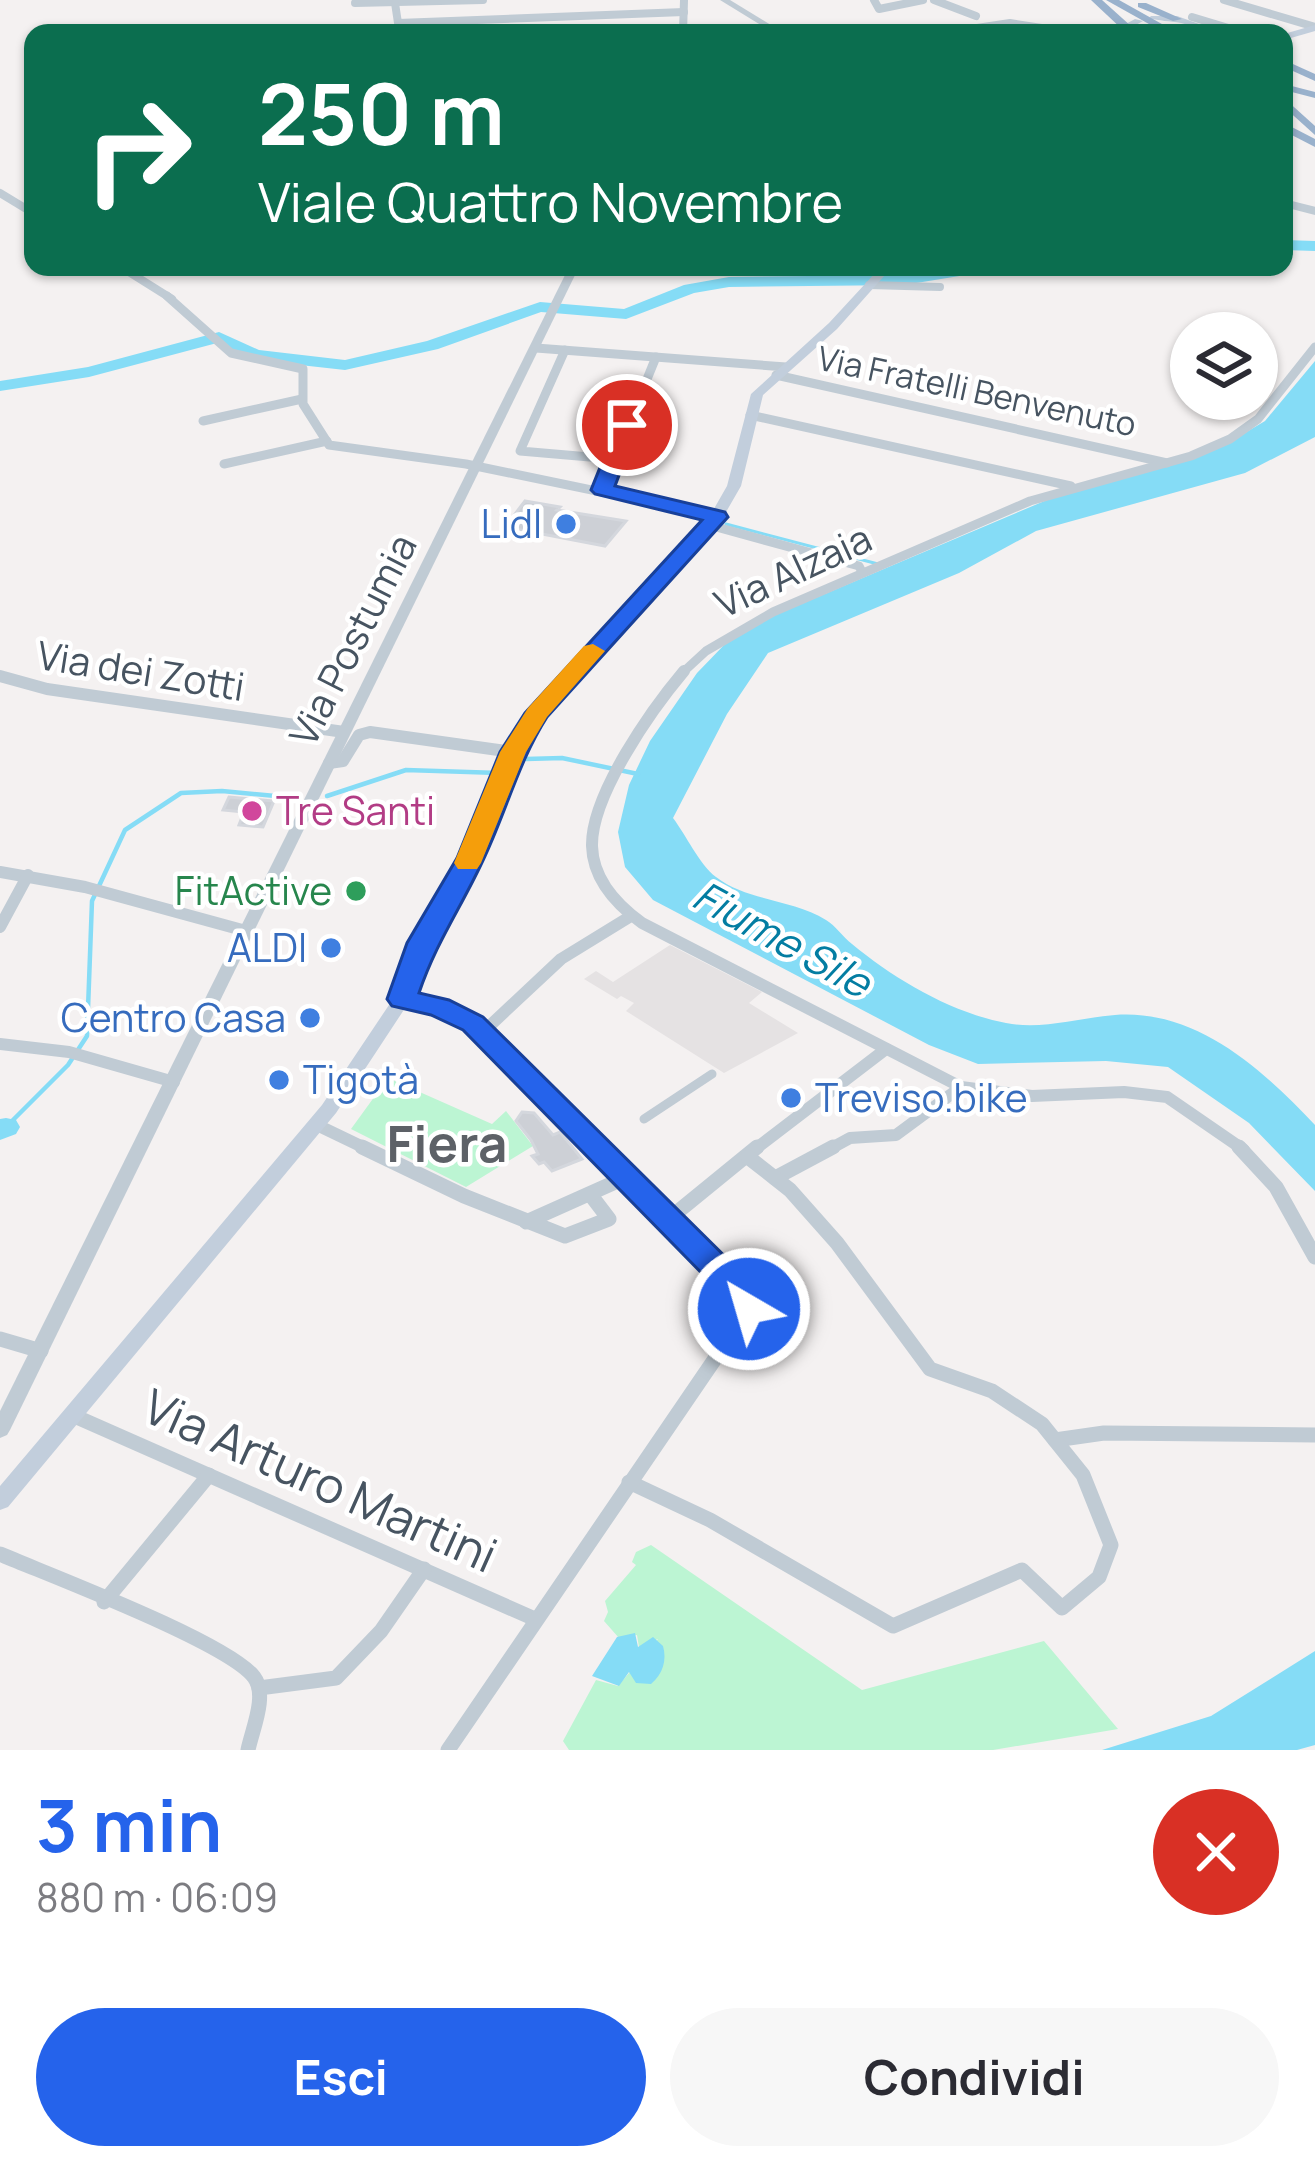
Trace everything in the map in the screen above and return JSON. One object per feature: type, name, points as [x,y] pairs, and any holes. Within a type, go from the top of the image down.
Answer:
[{"type":"highway","points":[[1096,0],[1139,24]]},
{"type":"highway","points":[[1111,0],[1139,24]]},
{"type":"highway","points":[[1131,0],[1177,19]]},
{"type":"highway","points":[[1293,110],[1315,132]]},
{"type":"main road","points":[[1139,24],[1177,19],[1204,24]]},
{"type":"main road","points":[[0,1501],[317,1125],[402,999],[422,943],[479,839],[513,752],[568,677],[713,521],[734,487],[757,394],[881,276]]},
{"type":"street","points":[[355,3],[483,0]]},
{"type":"street","points":[[724,0],[764,24]]},
{"type":"street","points":[[874,0],[879,9],[892,10],[923,0]]},
{"type":"street","points":[[934,0],[976,16]]},
{"type":"street","points":[[1224,0],[1315,28]]},
{"type":"street","points":[[395,3],[398,23],[684,6]]},
{"type":"street","points":[[1198,21],[1210,24]]},
{"type":"street","points":[[136,276],[178,302],[215,342],[238,357],[303,370],[302,400],[334,445]]},
{"type":"street","name":"Via Postumia","points":[[0,1430],[570,276]]},
{"type":"street","points":[[872,282],[940,287]]},
{"type":"street","name":"Via Alzaia","points":[[1315,346],[1246,430],[1209,449],[1030,500],[738,629],[706,651],[681,674],[616,771],[592,847],[604,887],[631,916],[961,1087],[1032,1096],[1144,1092],[1167,1096],[1251,1155],[1276,1187],[1315,1257]]},
{"type":"street","name":"Via Fratelli Benvenuto","points":[[536,348],[781,371],[1167,463]]},
{"type":"street","points":[[565,350],[520,451],[613,459]]},
{"type":"street","points":[[602,490],[656,356]]},
{"type":"street","points":[[203,422],[302,400]]},
{"type":"street","points":[[750,415],[1074,486]]},
{"type":"street","points":[[224,464],[334,445],[477,467],[602,490],[859,566],[862,572]]},
{"type":"street","name":"Via dei Zotti","points":[[0,676],[47,689],[344,732]]},
{"type":"street","points":[[329,763],[343,761],[359,735],[370,732],[513,752]]},
{"type":"street","points":[[0,872],[85,887],[246,931]]},
{"type":"street","points":[[0,927],[28,875]]},
{"type":"street","points":[[482,1033],[561,959],[631,916]]},
{"type":"street","points":[[402,999],[439,1006],[482,1033],[670,1218],[747,1299],[749,1309],[448,1750]]},
{"type":"street","points":[[0,1044],[77,1054],[174,1082]]},
{"type":"street","points":[[670,1218],[886,1049]]},
{"type":"street","points":[[644,1120],[712,1074]]},
{"type":"street","points":[[775,1178],[850,1138],[896,1135],[961,1087]]},
{"type":"street","points":[[317,1125],[525,1223],[565,1237],[609,1219],[590,1194]]},
{"type":"street","points":[[629,1483],[710,1520],[893,1626],[1022,1570],[1062,1608],[1099,1577],[1112,1544],[1083,1475],[1042,1424],[992,1391],[930,1369],[837,1243],[775,1178],[748,1157]]},
{"type":"street","points":[[525,1223],[629,1176]]},
{"type":"street","points":[[0,1339],[40,1352]]},
{"type":"street","name":"Via Arturo Martini","points":[[73,1415],[535,1618]]},
{"type":"street","points":[[1055,1440],[1104,1433],[1315,1435]]},
{"type":"street","points":[[104,1602],[208,1475]]},
{"type":"street","points":[[0,1554],[237,1664],[254,1677],[259,1688],[248,1750]]},
{"type":"street","points":[[259,1688],[337,1678],[381,1631],[424,1569]]},
{"type":"shaded area","points":[[670,945],[762,992],[749,1003],[798,1033],[724,1073],[626,1011],[634,1003],[621,996],[617,999],[584,979],[596,971],[613,982]]},
{"type":"green space","points":[[388,1078],[492,1124],[506,1111],[533,1146],[466,1187],[351,1129]]},
{"type":"green space","points":[[651,1545],[862,1690],[1044,1641],[1118,1729],[993,1750],[569,1750],[563,1741],[596,1680],[618,1686],[658,1639],[639,1647],[637,1635],[619,1638],[604,1621],[605,1601],[636,1565],[632,1562],[636,1552]]},
{"type":"water","name":"Fiume Sile","points":[[1315,361],[1315,437],[1245,473],[1036,531],[959,573],[768,653],[727,714],[673,818],[698,857],[728,885],[826,920],[886,970],[965,1011],[1033,1025],[1145,1016],[1200,1032],[1226,1047],[1273,1083],[1315,1125],[1315,1191],[1249,1123],[1168,1067],[1106,1061],[978,1064],[929,1045],[653,900],[625,867],[618,832],[629,785],[650,741],[697,673],[726,643],[775,615],[1061,494],[1223,446],[1266,420],[1278,420],[1278,405]]},
{"type":"water","points":[[635,1633],[638,1647],[653,1637],[663,1646],[663,1666],[651,1684],[636,1683],[629,1672],[619,1686],[592,1676],[617,1637]]},
{"type":"water","points":[[1315,1651],[1315,1745],[1297,1750],[1102,1750],[1211,1716]]},
{"type":"building","name":"Lidl","points":[[525,501],[626,521],[605,546],[505,527]]},
{"type":"building","name":"Tre Santi","points":[[229,797],[274,801],[263,827],[239,825],[244,812],[223,810]]},
{"type":"building","points":[[522,1112],[534,1113],[553,1135],[560,1132],[582,1159],[552,1171],[544,1162],[539,1164],[532,1156],[538,1154],[531,1140],[516,1121]]},
{"type":"waterway","points":[[1293,245],[1315,246]]},
{"type":"waterway","points":[[0,386],[89,372],[219,337],[255,355],[345,365],[432,345],[540,307],[626,314],[690,289],[729,282],[929,276]]},
{"type":"waterway","points":[[726,524],[878,564]]},
{"type":"waterway","points":[[526,759],[562,758],[638,774]]},
{"type":"waterway","points":[[327,796],[406,770],[499,773]]},
{"type":"waterway","points":[[6,1127],[68,1065],[87,1036],[92,901],[125,830],[181,793],[222,791],[297,798]]},
{"type":"waterway","points":[[0,1131],[6,1127]]},
{"type":"slow traffic","points":[[468,863],[513,752],[537,713],[593,651]]},
{"type":"place","name":"Lidl","points":[[566,524]]},
{"type":"place","name":"Tre Santi","points":[[252,811]]},
{"type":"place","name":"FitActive","points":[[356,891]]},
{"type":"place","name":"ALDI","points":[[331,948]]},
{"type":"place","name":"Centro Casa","points":[[310,1018]]},
{"type":"place","name":"Tigotà","points":[[279,1080]]},
{"type":"place","name":"Treviso.bike","points":[[791,1098]]},
{"type":"district","name":"Fiera","points":[[447,1144]]},
{"type":"route","points":[[627,425],[602,490],[717,517],[537,713],[513,752],[471,858],[422,943],[402,999],[439,1006],[473,1024],[629,1176],[747,1299],[749,1309]]}]
